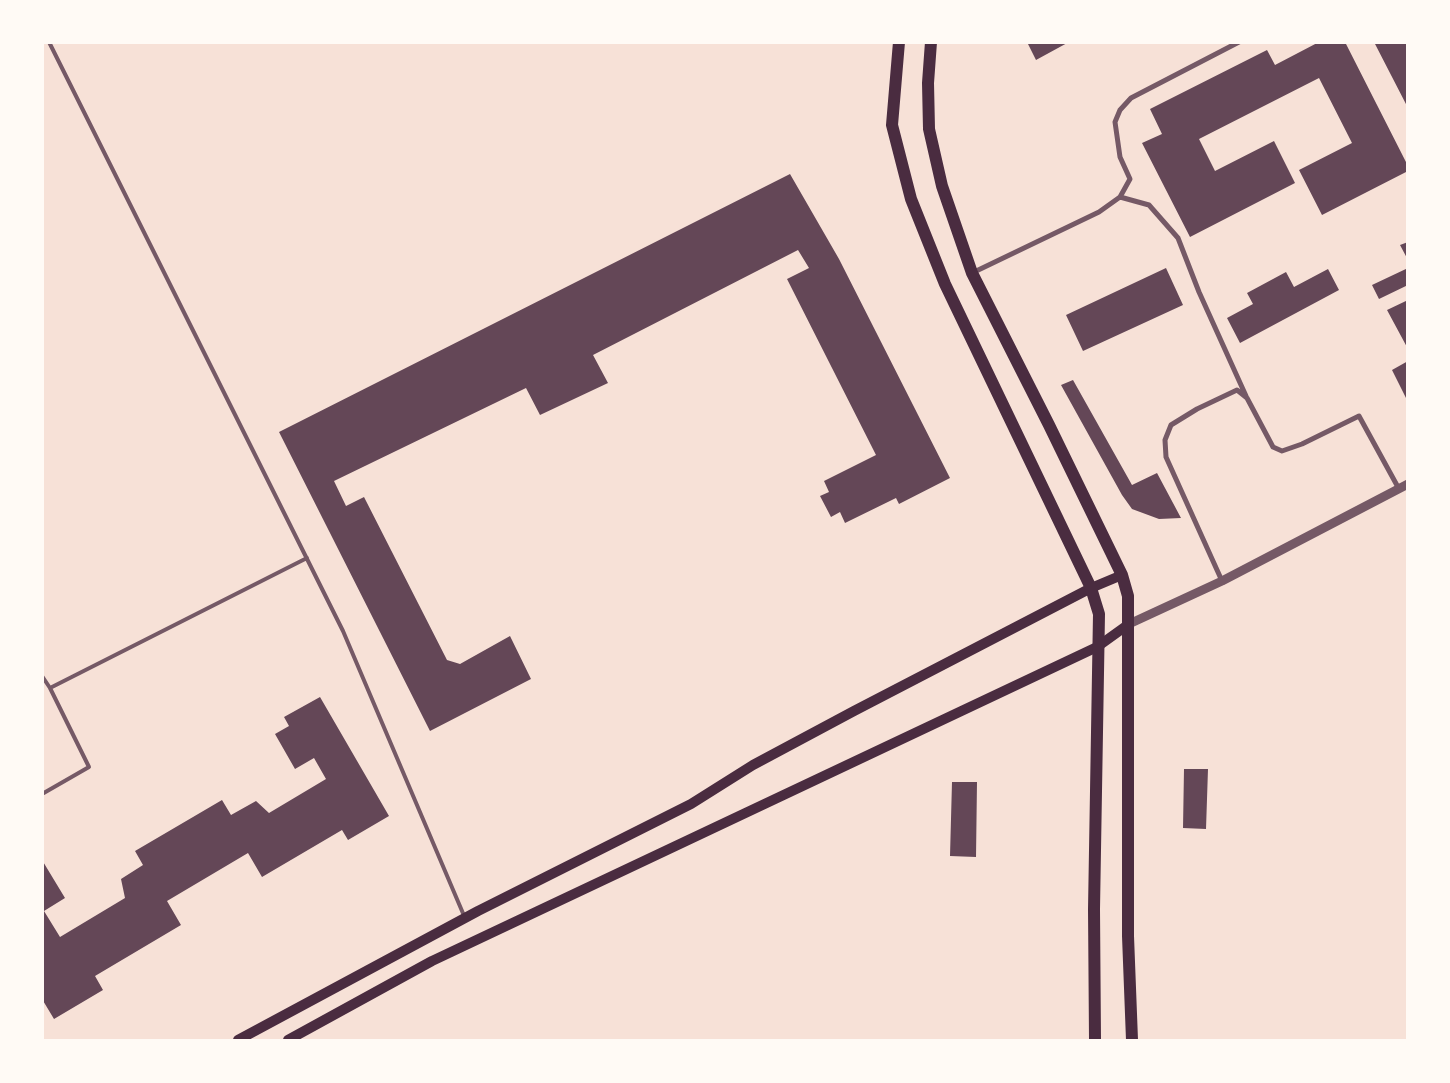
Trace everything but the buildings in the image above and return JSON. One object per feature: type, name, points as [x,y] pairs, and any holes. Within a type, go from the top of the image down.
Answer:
[{"type":"main road","points":[[899,42],[892,125],[912,199],[945,284],[1091,588],[1099,614],[1094,909],[1095,1040]]},
{"type":"main road","points":[[931,42],[928,83],[929,130],[942,186],[972,273],[1122,575],[1128,596],[1128,936],[1132,1040]]},
{"type":"main road","points":[[238,1040],[465,918],[691,804],[753,765],[1091,588],[1122,575]]},
{"type":"main road","points":[[288,1040],[432,961],[1097,648],[1129,624]]},
{"type":"street","points":[[972,273],[1099,212],[1120,197],[1130,179],[1120,157],[1115,122],[1120,110],[1131,98],[1239,42]]},
{"type":"street","points":[[1120,197],[1149,205],[1178,238],[1199,292],[1247,398],[1273,448],[1282,451],[1302,444],[1360,416],[1403,487],[1222,581],[1129,624]]},
{"type":"street","points":[[1222,581],[1166,457],[1165,440],[1171,426],[1197,408],[1237,390],[1247,398]]},
{"type":"lane","points":[[49,42],[343,631],[465,918]]},
{"type":"lane","points":[[50,688],[306,558]]},
{"type":"lane","points":[[42,676],[50,688],[89,767],[42,794]]}]
